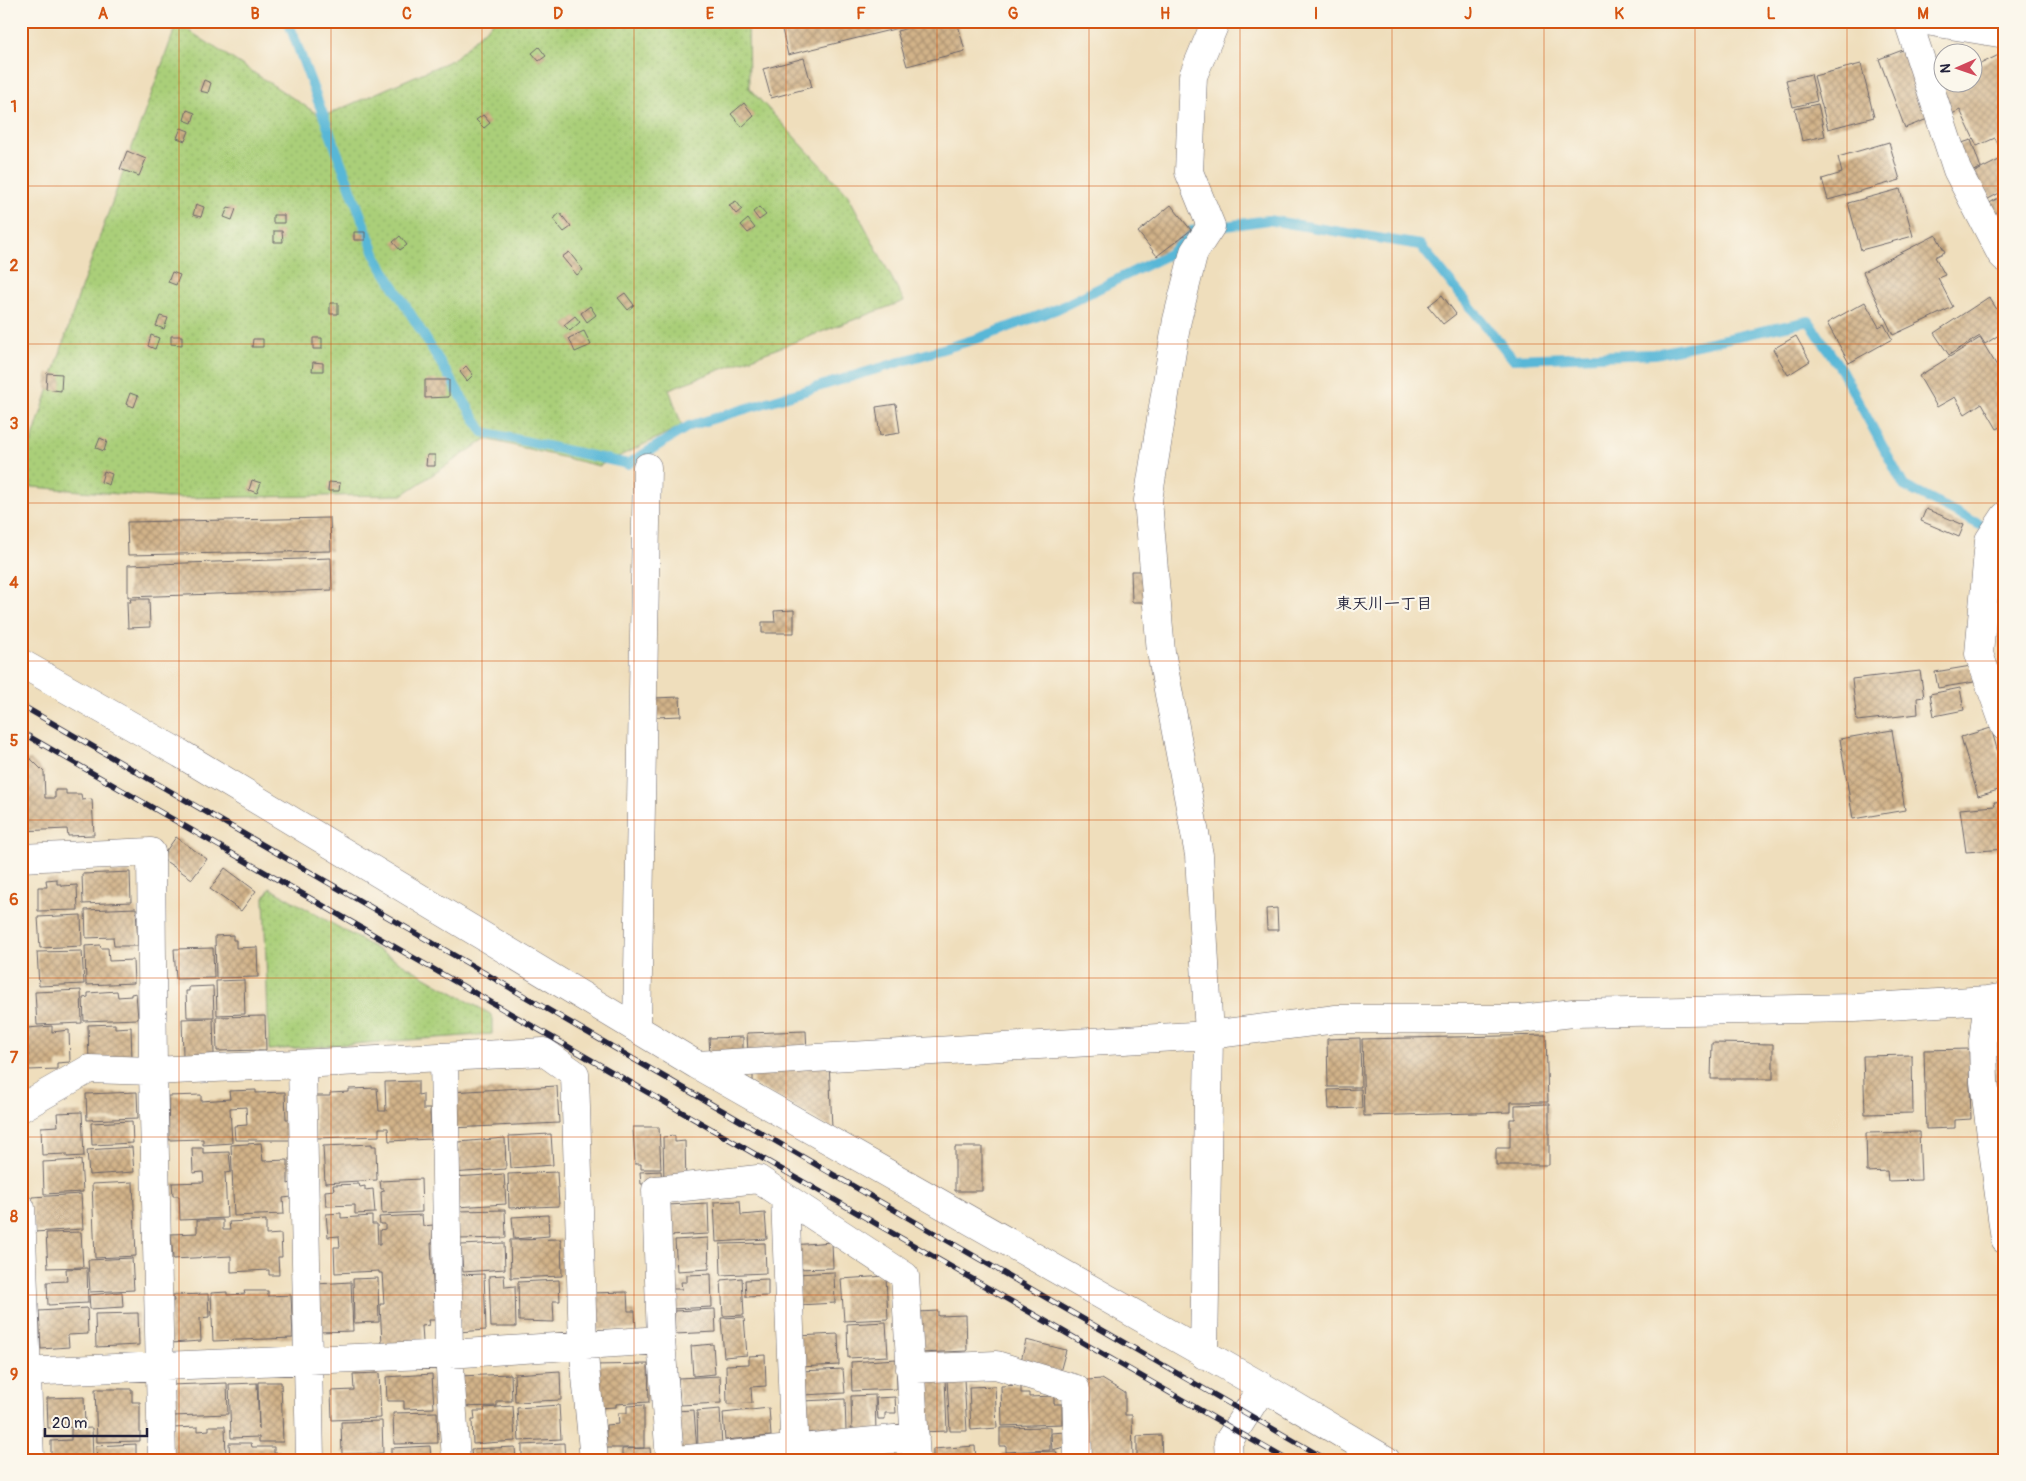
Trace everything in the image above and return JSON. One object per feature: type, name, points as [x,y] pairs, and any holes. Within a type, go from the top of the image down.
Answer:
[{"type":"street","points":[[1204,1354],[1209,1035],[1198,855],[1161,652],[1148,500],[1177,320],[1194,252],[1211,226],[1189,172],[1194,76],[1216,21]]},
{"type":"street","points":[[1908,21],[1957,170],[2005,258]]},
{"type":"street","points":[[1926,21],[2005,34]]},
{"type":"street","points":[[637,1029],[646,467]]},
{"type":"street","points":[[2005,516],[1989,540],[1980,654],[2005,727]]},
{"type":"street","points":[[21,663],[181,754],[697,1065],[1263,1387],[1386,1460]]},
{"type":"street","points":[[21,858],[151,852],[153,1071],[162,1460]]},
{"type":"street","points":[[697,1065],[1209,1035],[1336,1018],[1520,1019],[1573,1013],[1855,1008],[1996,998],[1983,1041],[1984,1082],[2005,1240]]},
{"type":"street","points":[[21,1108],[89,1069],[153,1071],[544,1052],[575,1074],[583,1345],[594,1460]]},
{"type":"street","points":[[444,1057],[449,1354],[456,1460]]},
{"type":"street","points":[[302,1064],[310,1460]]},
{"type":"street","points":[[670,1460],[661,1340],[656,1190],[758,1179],[904,1276],[915,1448],[676,1460]]},
{"type":"street","points":[[785,1197],[794,1454]]},
{"type":"street","points":[[21,1208],[24,1372],[30,1460]]},
{"type":"street","points":[[24,1372],[449,1354],[661,1340]]},
{"type":"street","points":[[910,1368],[996,1365],[1076,1389],[1078,1460]]},
{"type":"street","points":[[1229,1460],[1228,1442],[1263,1387]]},
{"type":"green space","points":[[494,21],[748,21],[749,88],[848,195],[904,301],[669,389],[682,426],[599,466],[486,439],[402,495],[167,498],[21,486],[21,475],[80,291],[177,23],[322,117],[454,59]]},
{"type":"green space","points":[[270,888],[492,1015],[492,1034],[269,1050],[264,898]]},
{"type":"building","points":[[780,21],[923,21],[923,22],[788,55]]},
{"type":"building","points":[[934,21],[957,21],[965,51],[907,66],[897,31]]},
{"type":"building","points":[[539,47],[546,56],[539,61],[532,53]]},
{"type":"building","points":[[1908,48],[1935,116],[1905,128],[1879,59]]},
{"type":"building","points":[[2005,52],[2005,159],[1995,138],[1977,146],[1960,110],[1952,114],[1942,92],[1984,92],[1984,62]]},
{"type":"building","points":[[804,58],[812,87],[771,98],[763,69]]},
{"type":"building","points":[[1861,64],[1874,117],[1828,129],[1814,76]]},
{"type":"building","points":[[1811,74],[1817,101],[1793,107],[1786,80]]},
{"type":"building","points":[[204,80],[211,83],[208,93],[200,91]]},
{"type":"building","points":[[744,103],[754,116],[742,127],[731,114]]},
{"type":"building","points":[[1818,104],[1825,136],[1802,141],[1795,109]]},
{"type":"building","points":[[187,110],[195,113],[192,123],[184,120]]},
{"type":"building","points":[[483,115],[490,123],[484,128],[476,120]]},
{"type":"building","points":[[181,128],[189,131],[185,141],[177,138]]},
{"type":"building","points":[[1971,140],[1981,168],[1963,175],[1953,146]]},
{"type":"building","points":[[1889,142],[1900,180],[1828,200],[1822,179],[1842,173],[1838,157]]},
{"type":"building","points":[[127,151],[146,159],[139,176],[120,169]]},
{"type":"building","points":[[2003,158],[2005,161],[2005,190],[1977,205],[1963,178]]},
{"type":"building","points":[[1900,189],[1913,236],[1861,250],[1848,203]]},
{"type":"building","points":[[2005,194],[2005,249],[1981,208]]},
{"type":"building","points":[[736,201],[742,209],[736,214],[729,205]]},
{"type":"building","points":[[196,204],[204,207],[201,217],[193,215]]},
{"type":"building","points":[[1171,205],[1191,230],[1157,256],[1138,232]]},
{"type":"building","points":[[228,207],[236,209],[232,220],[224,217]]},
{"type":"building","points":[[759,207],[766,215],[759,220],[753,212]]},
{"type":"building","points":[[560,213],[571,227],[564,232],[553,219]]},
{"type":"building","points":[[273,215],[284,215],[284,223],[273,223]]},
{"type":"building","points":[[748,219],[755,228],[748,233],[741,225]]},
{"type":"building","points":[[274,231],[282,231],[283,242],[274,242]]},
{"type":"building","points":[[354,232],[365,232],[365,240],[354,240]]},
{"type":"building","points":[[1936,235],[1945,252],[1935,257],[1945,275],[1938,278],[1953,307],[1893,335],[1863,272]]},
{"type":"building","points":[[400,236],[407,245],[400,250],[393,242]]},
{"type":"building","points":[[569,252],[583,270],[577,275],[562,257]]},
{"type":"building","points":[[172,272],[180,275],[176,285],[168,282]]},
{"type":"building","points":[[625,293],[634,305],[628,310],[618,298]]},
{"type":"building","points":[[1442,295],[1456,314],[1443,324],[1428,306]]},
{"type":"building","points":[[1989,297],[2005,322],[2005,331],[1985,344],[1980,336],[1949,355],[1934,333]]},
{"type":"building","points":[[1865,302],[1879,327],[1884,324],[1892,339],[1849,363],[1827,323]]},
{"type":"building","points":[[330,303],[338,303],[338,314],[330,314]]},
{"type":"building","points":[[590,306],[596,315],[587,322],[581,313]]},
{"type":"building","points":[[160,316],[168,318],[164,329],[156,326]]},
{"type":"building","points":[[575,316],[580,322],[570,331],[564,325]]},
{"type":"building","points":[[584,331],[591,345],[575,352],[569,338]]},
{"type":"building","points":[[151,335],[159,338],[155,349],[148,346]]},
{"type":"building","points":[[171,336],[182,336],[182,345],[171,344]]},
{"type":"building","points":[[1796,336],[1810,361],[1788,375],[1773,349]]},
{"type":"building","points":[[313,338],[322,338],[322,349],[313,349]]},
{"type":"building","points":[[1980,338],[2005,379],[2005,425],[1997,429],[1982,403],[1965,414],[1955,397],[1937,407],[1919,376]]},
{"type":"building","points":[[253,339],[263,339],[263,347],[252,347]]},
{"type":"building","points":[[313,362],[323,363],[323,371],[312,371]]},
{"type":"building","points":[[466,366],[473,375],[467,381],[460,372]]},
{"type":"building","points":[[47,373],[62,374],[61,391],[46,389]]},
{"type":"building","points":[[425,380],[449,380],[449,397],[425,398]]},
{"type":"building","points":[[130,393],[138,396],[134,407],[126,404]]},
{"type":"building","points":[[896,404],[900,433],[880,436],[876,407]]},
{"type":"building","points":[[100,438],[107,441],[104,451],[96,448]]},
{"type":"building","points":[[427,455],[435,455],[435,466],[426,466]]},
{"type":"building","points":[[104,471],[112,474],[109,485],[101,482]]},
{"type":"building","points":[[252,480],[261,483],[257,493],[249,490]]},
{"type":"building","points":[[329,482],[340,483],[339,491],[328,491]]},
{"type":"building","points":[[1926,509],[1964,525],[1959,537],[1921,521]]},
{"type":"building","points":[[330,518],[331,551],[128,555],[127,522]]},
{"type":"building","points":[[331,558],[332,590],[128,597],[128,565]]},
{"type":"building","points":[[1131,571],[1144,571],[1144,602],[1132,602]]},
{"type":"building","points":[[130,599],[149,599],[150,627],[128,628],[127,602],[131,602]]},
{"type":"building","points":[[794,610],[794,633],[762,633],[762,622],[775,622],[774,611]]},
{"type":"building","points":[[1971,666],[1974,682],[1938,688],[1935,672]]},
{"type":"building","points":[[1920,671],[1924,697],[1917,698],[1918,714],[1857,721],[1852,679]]},
{"type":"building","points":[[1960,688],[1964,710],[1934,716],[1930,694]]},
{"type":"building","points":[[680,697],[681,716],[655,717],[654,698]]},
{"type":"building","points":[[1991,728],[2005,777],[2005,788],[1978,796],[1961,737]]},
{"type":"building","points":[[1892,730],[1905,810],[1853,819],[1840,739]]},
{"type":"building","points":[[21,759],[31,759],[44,772],[45,798],[55,798],[55,790],[66,790],[66,794],[81,794],[82,800],[92,799],[94,835],[68,836],[67,829],[21,831]]},
{"type":"building","points":[[2005,801],[2005,849],[1966,852],[1960,809],[1995,806],[1994,802]]},
{"type":"building","points":[[176,837],[207,859],[192,879],[161,858]]},
{"type":"building","points":[[225,868],[256,891],[241,911],[210,889]]},
{"type":"building","points":[[130,872],[131,902],[83,904],[82,874]]},
{"type":"building","points":[[57,879],[57,884],[61,884],[61,886],[77,885],[78,910],[38,911],[38,887],[47,887],[46,880]]},
{"type":"building","points":[[136,908],[138,946],[114,946],[113,937],[86,938],[85,910]]},
{"type":"building","points":[[1277,908],[1278,930],[1267,930],[1266,909]]},
{"type":"building","points":[[81,915],[82,946],[40,948],[38,917]]},
{"type":"building","points":[[233,935],[233,940],[236,940],[236,948],[257,947],[258,977],[216,978],[215,936]]},
{"type":"building","points":[[100,945],[101,948],[108,948],[109,961],[133,960],[134,983],[86,985],[85,946]]},
{"type":"building","points":[[213,948],[214,978],[176,979],[174,949]]},
{"type":"building","points":[[82,951],[84,984],[39,986],[37,952]]},
{"type":"building","points":[[244,980],[245,1014],[217,1015],[216,981]]},
{"type":"building","points":[[213,986],[214,1017],[187,1017],[186,991],[189,991],[189,987]]},
{"type":"building","points":[[81,990],[82,1023],[37,1025],[35,992]]},
{"type":"building","points":[[117,991],[118,997],[131,996],[131,994],[136,993],[138,1019],[84,1021],[83,998],[88,997],[88,993]]},
{"type":"building","points":[[265,1016],[266,1050],[217,1051],[216,1017]]},
{"type":"building","points":[[213,1018],[214,1054],[183,1056],[182,1019]]},
{"type":"building","points":[[2001,1021],[2003,1046],[1990,1047],[1989,1022]]},
{"type":"building","points":[[115,1024],[115,1028],[131,1027],[132,1061],[89,1063],[88,1025]]},
{"type":"building","points":[[52,1026],[52,1032],[69,1030],[70,1062],[57,1063],[57,1069],[29,1070],[27,1028]]},
{"type":"building","points":[[806,1031],[807,1053],[748,1054],[747,1033]]},
{"type":"building","points":[[1546,1035],[1548,1102],[1511,1102],[1511,1112],[1364,1116],[1362,1039]]},
{"type":"building","points":[[743,1037],[743,1055],[710,1056],[709,1038]]},
{"type":"building","points":[[1360,1038],[1361,1087],[1328,1087],[1327,1039]]},
{"type":"building","points":[[1712,1043],[1773,1044],[1773,1079],[1711,1079]]},
{"type":"building","points":[[1969,1049],[1971,1119],[1955,1120],[1955,1128],[1926,1129],[1924,1050]]},
{"type":"building","points":[[1912,1055],[1913,1113],[1865,1114],[1863,1056]]},
{"type":"building","points":[[2005,1060],[2005,1088],[1988,1090],[1986,1061]]},
{"type":"building","points":[[829,1061],[832,1128],[753,1083],[753,1064]]},
{"type":"building","points":[[418,1081],[418,1095],[423,1094],[423,1109],[430,1109],[431,1139],[389,1141],[388,1128],[379,1128],[379,1136],[316,1138],[314,1096],[330,1096],[330,1093],[349,1092],[349,1089],[377,1088],[379,1111],[386,1111],[385,1082]]},
{"type":"building","points":[[557,1086],[559,1123],[452,1128],[450,1092]]},
{"type":"building","points":[[1361,1089],[1362,1108],[1329,1109],[1328,1090]]},
{"type":"building","points":[[256,1090],[256,1093],[285,1092],[286,1119],[291,1119],[292,1140],[235,1140],[234,1126],[247,1125],[246,1107],[230,1108],[232,1143],[203,1145],[203,1139],[169,1140],[168,1096],[201,1095],[201,1101],[230,1099],[229,1091]]},
{"type":"building","points":[[2005,1091],[2005,1109],[1989,1111],[1988,1092]]},
{"type":"building","points":[[137,1092],[138,1118],[87,1120],[86,1094]]},
{"type":"building","points":[[1549,1104],[1549,1165],[1496,1165],[1496,1148],[1510,1148],[1510,1119],[1515,1119],[1515,1105]]},
{"type":"building","points":[[82,1112],[84,1156],[67,1157],[67,1154],[42,1155],[41,1127],[58,1126],[57,1113]]},
{"type":"building","points":[[132,1121],[133,1143],[92,1145],[91,1123]]},
{"type":"building","points":[[633,1127],[659,1127],[661,1169],[641,1169],[641,1164],[635,1164]]},
{"type":"building","points":[[1919,1132],[1921,1180],[1888,1181],[1887,1171],[1867,1172],[1866,1133]]},
{"type":"building","points":[[551,1134],[553,1165],[511,1168],[509,1136]]},
{"type":"building","points":[[675,1136],[675,1142],[685,1141],[686,1185],[664,1185],[663,1137]]},
{"type":"building","points":[[505,1138],[506,1169],[452,1173],[451,1153],[460,1152],[459,1142]]},
{"type":"building","points":[[261,1143],[263,1161],[288,1160],[288,1184],[291,1183],[292,1197],[283,1198],[284,1214],[234,1216],[231,1145]]},
{"type":"building","points":[[372,1144],[372,1146],[376,1146],[377,1180],[325,1183],[323,1146]]},
{"type":"building","points":[[132,1147],[134,1172],[89,1175],[87,1150]]},
{"type":"building","points":[[955,1147],[982,1147],[982,1191],[955,1191]]},
{"type":"building","points":[[192,1148],[203,1148],[203,1153],[229,1152],[231,1172],[225,1173],[227,1218],[180,1220],[179,1196],[173,1196],[172,1183],[204,1182],[203,1172],[193,1173]]},
{"type":"building","points":[[81,1160],[83,1192],[44,1194],[43,1162]]},
{"type":"building","points":[[661,1171],[662,1183],[641,1184],[640,1172]]},
{"type":"building","points":[[557,1172],[559,1206],[509,1208],[508,1174]]},
{"type":"building","points":[[504,1174],[506,1204],[456,1207],[454,1177]]},
{"type":"building","points":[[421,1179],[422,1212],[382,1214],[381,1192],[384,1189],[381,1189],[380,1181]]},
{"type":"building","points":[[133,1182],[136,1256],[95,1258],[92,1184]]},
{"type":"building","points":[[359,1184],[360,1187],[365,1186],[365,1190],[373,1189],[375,1213],[355,1214],[355,1205],[326,1206],[325,1191],[334,1190],[333,1185]]},
{"type":"building","points":[[81,1194],[83,1229],[34,1232],[32,1197]]},
{"type":"building","points":[[740,1201],[741,1215],[765,1213],[767,1239],[716,1242],[714,1202]]},
{"type":"building","points":[[708,1203],[709,1234],[668,1236],[667,1205]]},
{"type":"building","points":[[505,1210],[506,1238],[459,1239],[458,1211]]},
{"type":"building","points":[[341,1213],[341,1218],[372,1216],[372,1224],[377,1224],[378,1245],[380,1245],[380,1230],[385,1229],[385,1224],[380,1224],[379,1217],[422,1215],[423,1226],[433,1225],[433,1243],[431,1243],[434,1302],[437,1302],[438,1320],[428,1320],[429,1325],[422,1326],[423,1342],[382,1344],[380,1304],[384,1304],[382,1273],[379,1273],[379,1271],[335,1273],[334,1247],[340,1247],[339,1236],[328,1237],[326,1214]]},
{"type":"building","points":[[548,1215],[549,1236],[514,1239],[512,1217]]},
{"type":"building","points":[[197,1220],[223,1220],[223,1230],[230,1230],[229,1222],[266,1220],[266,1235],[281,1234],[282,1257],[278,1257],[279,1275],[269,1275],[269,1270],[231,1272],[231,1256],[173,1259],[171,1234],[197,1233]]},
{"type":"building","points":[[81,1232],[83,1267],[48,1268],[46,1233]]},
{"type":"building","points":[[708,1238],[709,1269],[677,1271],[675,1240]]},
{"type":"building","points":[[561,1239],[562,1276],[511,1278],[510,1240]]},
{"type":"building","points":[[832,1242],[833,1268],[793,1269],[792,1245]]},
{"type":"building","points":[[504,1243],[505,1269],[463,1272],[461,1245]]},
{"type":"building","points":[[765,1243],[766,1273],[721,1275],[720,1244]]},
{"type":"building","points":[[132,1258],[134,1290],[90,1292],[88,1260]]},
{"type":"building","points":[[87,1268],[88,1303],[48,1305],[47,1282],[67,1281],[66,1269]]},
{"type":"building","points":[[834,1272],[835,1303],[799,1305],[797,1274]]},
{"type":"building","points":[[484,1274],[486,1330],[458,1332],[456,1275]]},
{"type":"building","points":[[711,1274],[712,1307],[671,1309],[671,1289],[682,1289],[681,1282],[687,1282],[687,1275]]},
{"type":"building","points":[[504,1275],[505,1287],[515,1286],[516,1327],[491,1327],[489,1276]]},
{"type":"building","points":[[886,1276],[888,1319],[844,1321],[841,1279]]},
{"type":"building","points":[[378,1278],[379,1322],[354,1323],[353,1279]]},
{"type":"building","points":[[742,1278],[744,1315],[723,1316],[721,1280]]},
{"type":"building","points":[[768,1279],[768,1296],[746,1297],[745,1280]]},
{"type":"building","points":[[559,1280],[560,1301],[553,1301],[554,1322],[519,1321],[518,1282]]},
{"type":"building","points":[[351,1282],[353,1331],[318,1332],[316,1284]]},
{"type":"building","points":[[244,1291],[268,1291],[268,1296],[291,1295],[293,1338],[213,1341],[211,1293],[227,1292],[227,1295],[245,1294]]},
{"type":"building","points":[[122,1292],[123,1307],[90,1309],[89,1295]]},
{"type":"building","points":[[627,1292],[628,1311],[635,1311],[636,1329],[591,1330],[590,1293]]},
{"type":"building","points":[[208,1294],[209,1317],[200,1318],[201,1341],[171,1343],[169,1302],[174,1301],[173,1295]]},
{"type":"building","points":[[87,1308],[88,1334],[68,1335],[69,1347],[41,1349],[39,1311]]},
{"type":"building","points":[[715,1309],[716,1332],[675,1334],[674,1311]]},
{"type":"building","points":[[938,1311],[938,1316],[966,1315],[967,1351],[920,1353],[918,1312]]},
{"type":"building","points":[[138,1313],[139,1345],[96,1347],[95,1314]]},
{"type":"building","points":[[744,1317],[747,1355],[724,1357],[721,1318]]},
{"type":"building","points":[[886,1322],[888,1356],[848,1358],[847,1324]]},
{"type":"building","points":[[838,1334],[839,1365],[799,1367],[797,1336]]},
{"type":"building","points":[[1026,1340],[1066,1350],[1060,1372],[1021,1361]]},
{"type":"building","points":[[713,1344],[715,1374],[693,1376],[691,1346]]},
{"type":"building","points":[[765,1355],[766,1386],[751,1387],[752,1403],[727,1404],[726,1365],[749,1364],[749,1356]]},
{"type":"building","points":[[896,1359],[897,1389],[852,1391],[851,1362]]},
{"type":"building","points":[[648,1364],[649,1402],[616,1404],[616,1407],[596,1408],[594,1365]]},
{"type":"building","points":[[843,1369],[845,1393],[802,1395],[801,1371]]},
{"type":"building","points":[[560,1371],[561,1400],[515,1402],[514,1374]]},
{"type":"building","points":[[379,1373],[381,1418],[332,1420],[331,1391],[354,1390],[353,1374]]},
{"type":"building","points":[[432,1374],[434,1408],[404,1409],[404,1401],[387,1401],[386,1377]]},
{"type":"building","points":[[511,1374],[512,1401],[497,1401],[497,1406],[459,1407],[458,1376]]},
{"type":"building","points":[[720,1376],[721,1403],[680,1405],[678,1378]]},
{"type":"building","points":[[945,1378],[947,1431],[921,1432],[919,1379]]},
{"type":"building","points":[[964,1379],[967,1431],[950,1431],[947,1380]]},
{"type":"building","points":[[1102,1379],[1125,1393],[1125,1415],[1132,1415],[1133,1457],[1128,1457],[1128,1460],[1089,1460],[1087,1380]]},
{"type":"building","points":[[258,1382],[281,1382],[283,1442],[259,1442],[259,1437],[231,1438],[229,1384],[257,1383],[259,1429]]},
{"type":"building","points":[[227,1383],[228,1414],[172,1416],[170,1385]]},
{"type":"building","points":[[1021,1385],[1021,1393],[1029,1393],[1029,1397],[1054,1396],[1054,1404],[1062,1404],[1062,1424],[1002,1426],[1001,1386]]},
{"type":"building","points":[[995,1386],[997,1428],[971,1430],[969,1387]]},
{"type":"building","points":[[95,1389],[132,1389],[132,1402],[140,1402],[140,1441],[97,1442]]},
{"type":"building","points":[[875,1395],[876,1432],[852,1433],[851,1396]]},
{"type":"building","points":[[84,1397],[85,1427],[48,1428],[47,1398]]},
{"type":"building","points":[[895,1397],[896,1413],[885,1413],[885,1419],[878,1419],[876,1398]]},
{"type":"building","points":[[845,1399],[846,1431],[804,1433],[803,1401]]},
{"type":"building","points":[[559,1405],[561,1439],[519,1441],[517,1408]]},
{"type":"building","points":[[644,1405],[644,1448],[606,1448],[606,1425],[619,1424],[618,1413],[627,1413],[627,1406]]},
{"type":"building","points":[[513,1406],[515,1441],[473,1444],[472,1420],[475,1420],[474,1411],[485,1411],[484,1408]]},
{"type":"building","points":[[769,1408],[771,1436],[725,1440],[723,1413]]},
{"type":"building","points":[[720,1409],[722,1447],[698,1448],[697,1411]]},
{"type":"building","points":[[694,1410],[697,1451],[676,1452],[674,1411]]},
{"type":"building","points":[[437,1412],[438,1443],[394,1444],[393,1413]]},
{"type":"building","points":[[382,1421],[383,1453],[342,1454],[341,1422]]},
{"type":"building","points":[[209,1426],[225,1426],[226,1458],[173,1459],[172,1428],[198,1427],[198,1431],[209,1430]]},
{"type":"building","points":[[1050,1427],[1050,1450],[1006,1452],[1006,1446],[1000,1446],[1000,1428]]},
{"type":"building","points":[[92,1428],[93,1460],[51,1460],[51,1441],[71,1440],[71,1429]]},
{"type":"building","points":[[1065,1432],[1065,1447],[1052,1450],[1051,1433]]},
{"type":"building","points":[[1161,1435],[1162,1460],[1137,1460],[1137,1436]]},
{"type":"building","points":[[229,1443],[251,1443],[252,1447],[274,1447],[274,1453],[281,1453],[281,1460],[230,1460]]},
{"type":"building","points":[[564,1443],[565,1460],[522,1460],[522,1445]]},
{"type":"building","points":[[136,1444],[136,1460],[97,1460],[96,1446]]},
{"type":"building","points":[[430,1446],[431,1460],[391,1460],[391,1448]]},
{"type":"building","points":[[975,1446],[976,1460],[933,1460],[933,1449]]},
{"type":"building","points":[[515,1447],[516,1460],[472,1460],[471,1449]]},
{"type":"building","points":[[650,1448],[651,1460],[622,1460],[622,1449]]},
{"type":"building","points":[[892,1451],[893,1460],[853,1460],[853,1453]]},
{"type":"building","points":[[1056,1451],[1059,1460],[1001,1460],[1001,1453]]},
{"type":"building","points":[[383,1456],[383,1460],[330,1460],[330,1458]]},
{"type":"building","points":[[1193,1456],[1193,1460],[1166,1460],[1166,1457]]},
{"type":"waterway","points":[[288,21],[377,259],[483,432],[628,464],[689,426],[979,338],[1057,309],[1171,253],[1191,231],[1268,220],[1420,245],[1513,359],[1655,354],[1809,321],[1842,371],[1904,486],[1992,531]]},
{"type":"railway","points":[[21,705],[1327,1460]]},
{"type":"railway","points":[[21,732],[1287,1460]]},
{"type":"district","name":"東天川一丁目","points":[[1384,603]]}]
